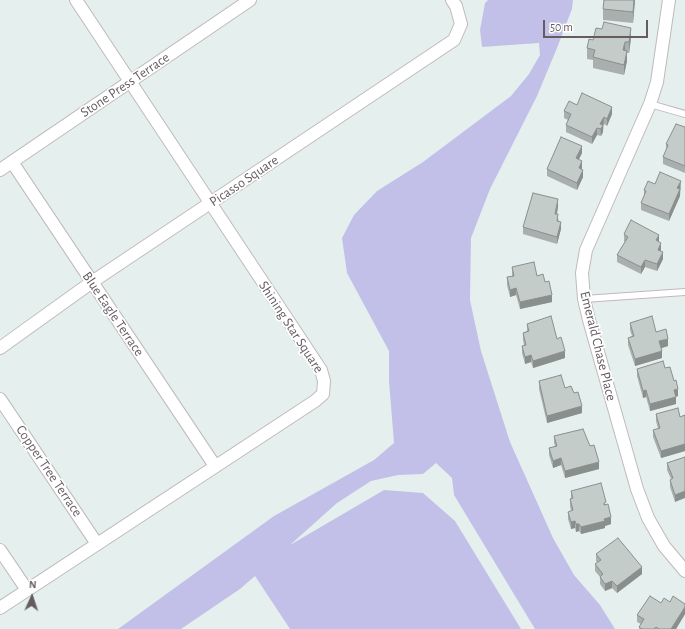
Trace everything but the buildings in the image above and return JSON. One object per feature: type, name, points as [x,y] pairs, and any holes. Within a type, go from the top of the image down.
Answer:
[{"type":"street","name":"Shining Star Square","points":[[0,608],[315,401],[323,394],[324,381],[321,370],[76,0]]},
{"type":"street","name":"Stone Press Terrace","points":[[0,170],[250,0]]},
{"type":"street","name":"Picasso Square","points":[[0,348],[92,282],[454,40],[461,24],[456,6],[452,0]]},
{"type":"street","name":"Emerald Chase Place","points":[[669,0],[657,82],[650,104],[586,250],[582,273],[584,299],[637,489],[648,518],[664,546],[685,571]]},
{"type":"street","name":"Blue Eagle Terrace","points":[[12,162],[215,466]]},
{"type":"street","name":"Copper Tree Terrace","points":[[0,399],[97,544]]},
{"type":"street","points":[[0,550],[27,590]]},
{"type":"lane","points":[[650,104],[685,114]]},
{"type":"lane","points":[[584,299],[685,292]]},
{"type":"shaded area","points":[[488,0],[573,0],[572,9],[537,96],[490,189],[471,238],[470,300],[481,351],[510,442],[553,538],[574,575],[600,605],[615,629],[535,629],[454,495],[452,478],[436,463],[423,474],[398,475],[371,481],[337,503],[290,545],[384,490],[423,493],[455,521],[521,629],[290,629],[255,576],[240,589],[181,629],[118,629],[274,516],[374,460],[394,443],[389,381],[389,351],[347,273],[342,238],[354,215],[377,191],[423,162],[511,96],[529,74],[540,55],[539,43],[482,47],[480,30],[485,3]]}]
